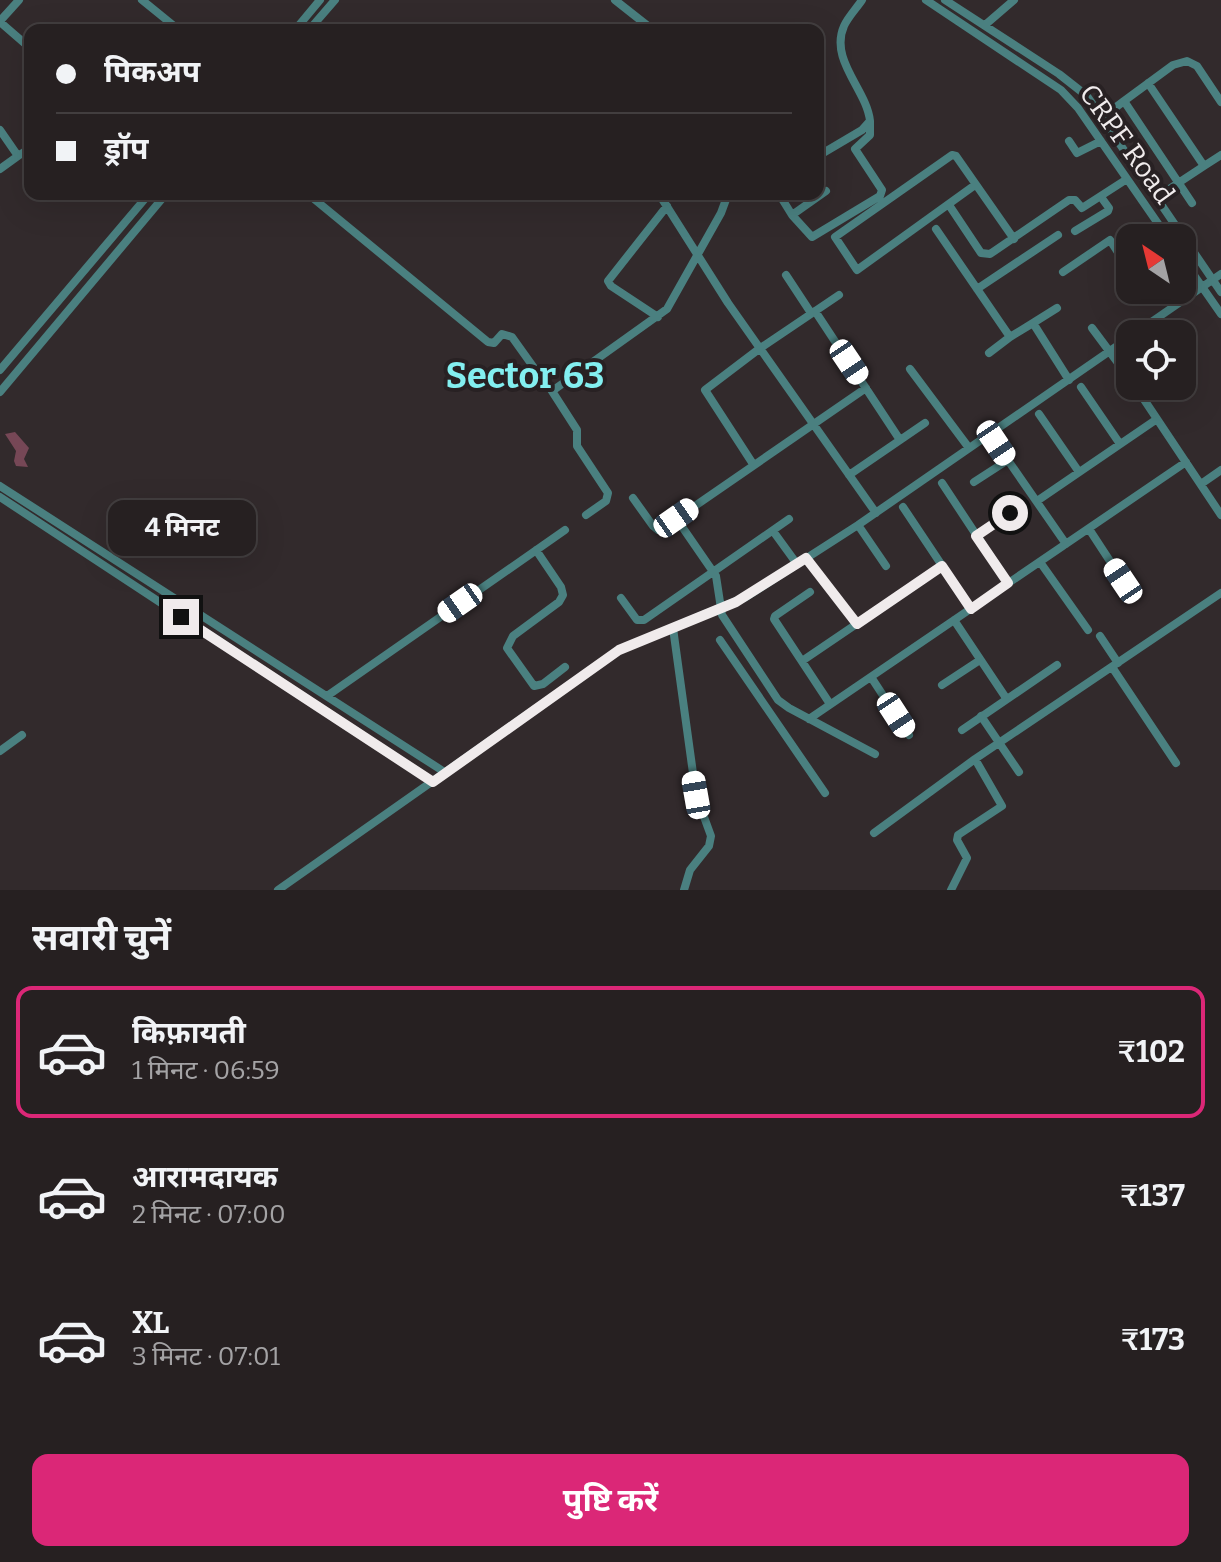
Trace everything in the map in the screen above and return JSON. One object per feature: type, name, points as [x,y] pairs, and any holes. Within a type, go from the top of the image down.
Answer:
[{"type":"street","points":[[19,0],[0,22],[24,43]]},
{"type":"street","points":[[142,0],[172,24]]},
{"type":"street","points":[[304,24],[302,22],[320,0]]},
{"type":"street","points":[[314,24],[335,0]]},
{"type":"street","points":[[615,0],[645,24]]},
{"type":"street","points":[[783,200],[809,235],[815,236],[880,196],[882,190],[855,149],[870,135],[870,121],[846,66],[842,35],[843,27],[862,0]]},
{"type":"street","name":"CRPF Road","points":[[926,0],[1061,90],[1101,141],[1158,224]]},
{"type":"street","points":[[945,0],[1087,96],[1217,277],[1221,292]]},
{"type":"street","points":[[985,25],[1014,0]]},
{"type":"street","points":[[1103,117],[1173,65],[1187,61],[1193,62],[1221,102]]},
{"type":"street","points":[[1148,83],[1204,166]]},
{"type":"street","points":[[1124,101],[1192,203]]},
{"type":"street","points":[[824,152],[862,130],[870,121]]},
{"type":"street","points":[[0,130],[18,156]]},
{"type":"street","points":[[1069,141],[1077,153],[1101,141]]},
{"type":"street","points":[[0,169],[24,152]]},
{"type":"street","points":[[1157,197],[1221,155]]},
{"type":"street","points":[[975,185],[860,269],[855,269],[837,241],[838,233],[949,156],[956,156],[1014,239]]},
{"type":"street","points":[[951,208],[981,253],[994,253],[1069,200],[1075,200],[1082,208],[1127,179]]},
{"type":"street","points":[[1075,231],[1108,211],[1101,197]]},
{"type":"street","points":[[0,370],[144,200]]},
{"type":"street","points":[[0,392],[161,200]]},
{"type":"street","points":[[315,200],[488,342],[494,343],[502,334],[512,337],[577,430],[577,446],[608,493],[606,501],[586,515]]},
{"type":"street","points":[[663,200],[759,349],[876,513]]},
{"type":"street","points":[[549,387],[559,387],[658,317],[670,304],[726,200]]},
{"type":"street","points":[[792,215],[813,200]]},
{"type":"street","points":[[658,317],[608,281],[667,206]]},
{"type":"street","points":[[936,229],[1010,337]]},
{"type":"street","points":[[977,289],[1058,235]]},
{"type":"street","points":[[1063,272],[1110,240],[1116,249]]},
{"type":"street","points":[[786,275],[900,440]]},
{"type":"street","points":[[1154,320],[1217,277]]},
{"type":"street","points":[[1196,278],[1221,314]]},
{"type":"street","points":[[753,464],[705,390],[839,295]]},
{"type":"street","points":[[989,353],[1057,308]]},
{"type":"street","points":[[1033,323],[1069,380]]},
{"type":"street","points":[[1092,328],[1116,359]]},
{"type":"street","points":[[278,890],[619,650],[746,597],[876,513],[1116,346]]},
{"type":"street","points":[[910,369],[969,448]]},
{"type":"street","points":[[1081,387],[1120,444]]},
{"type":"street","points":[[633,498],[655,529],[663,528],[866,388]]},
{"type":"street","points":[[1144,400],[1221,515]]},
{"type":"street","points":[[1039,414],[1079,472]]},
{"type":"street","points":[[1037,501],[1157,419]]},
{"type":"street","points":[[849,475],[925,423]]},
{"type":"street","points":[[996,443],[1066,544]]},
{"type":"street","points":[[974,482],[1008,460]]},
{"type":"street","points":[[809,719],[1186,462]]},
{"type":"street","points":[[1201,484],[1221,470]]},
{"type":"street","points":[[942,483],[1008,583]]},
{"type":"street","points":[[0,486],[446,773]]},
{"type":"street","points":[[0,497],[433,782]]},
{"type":"street","points":[[903,507],[971,609]]},
{"type":"street","points":[[976,536],[1010,513]]},
{"type":"street","points":[[676,518],[718,580],[720,609],[783,705],[875,754]]},
{"type":"street","points":[[621,598],[634,618],[640,621],[789,519]]},
{"type":"street","points":[[858,525],[886,566]]},
{"type":"street","points":[[1089,529],[1123,581]]},
{"type":"street","points":[[327,696],[565,530]]},
{"type":"street","points":[[773,531],[797,564]]},
{"type":"street","points":[[536,550],[561,587],[563,595],[559,602],[513,636],[507,648],[534,686],[543,684],[565,667]]},
{"type":"street","points":[[806,558],[857,624]]},
{"type":"street","points":[[1040,562],[1088,630]]},
{"type":"street","points":[[802,661],[942,566]]},
{"type":"street","points":[[810,592],[774,619],[830,704]]},
{"type":"street","points":[[874,833],[975,759],[1221,593]]},
{"type":"street","points":[[954,620],[1006,698]]},
{"type":"street","points":[[673,628],[696,795],[711,836],[709,846],[690,870],[684,890]]},
{"type":"street","points":[[1100,636],[1176,763]]},
{"type":"street","points":[[720,640],[825,793]]},
{"type":"street","points":[[737,665],[749,656]]},
{"type":"street","points":[[942,685],[980,660]]},
{"type":"street","points":[[962,730],[1057,665]]},
{"type":"street","points":[[871,677],[909,735]]},
{"type":"street","points":[[981,716],[1019,772]]},
{"type":"street","points":[[0,751],[22,735]]},
{"type":"street","points":[[951,890],[967,858],[957,840],[958,835],[1002,806],[975,759]]},
{"type":"shaded area","points":[[15,432],[29,448],[24,459],[28,467],[16,466],[14,461],[16,451],[5,434]]},
{"type":"district","name":"Sector 63","points":[[525,376]]},
{"type":"route","points":[[181,617],[433,782],[619,650],[736,602],[806,558],[857,624],[942,566],[971,609],[1008,583],[976,536],[1010,513]]}]
